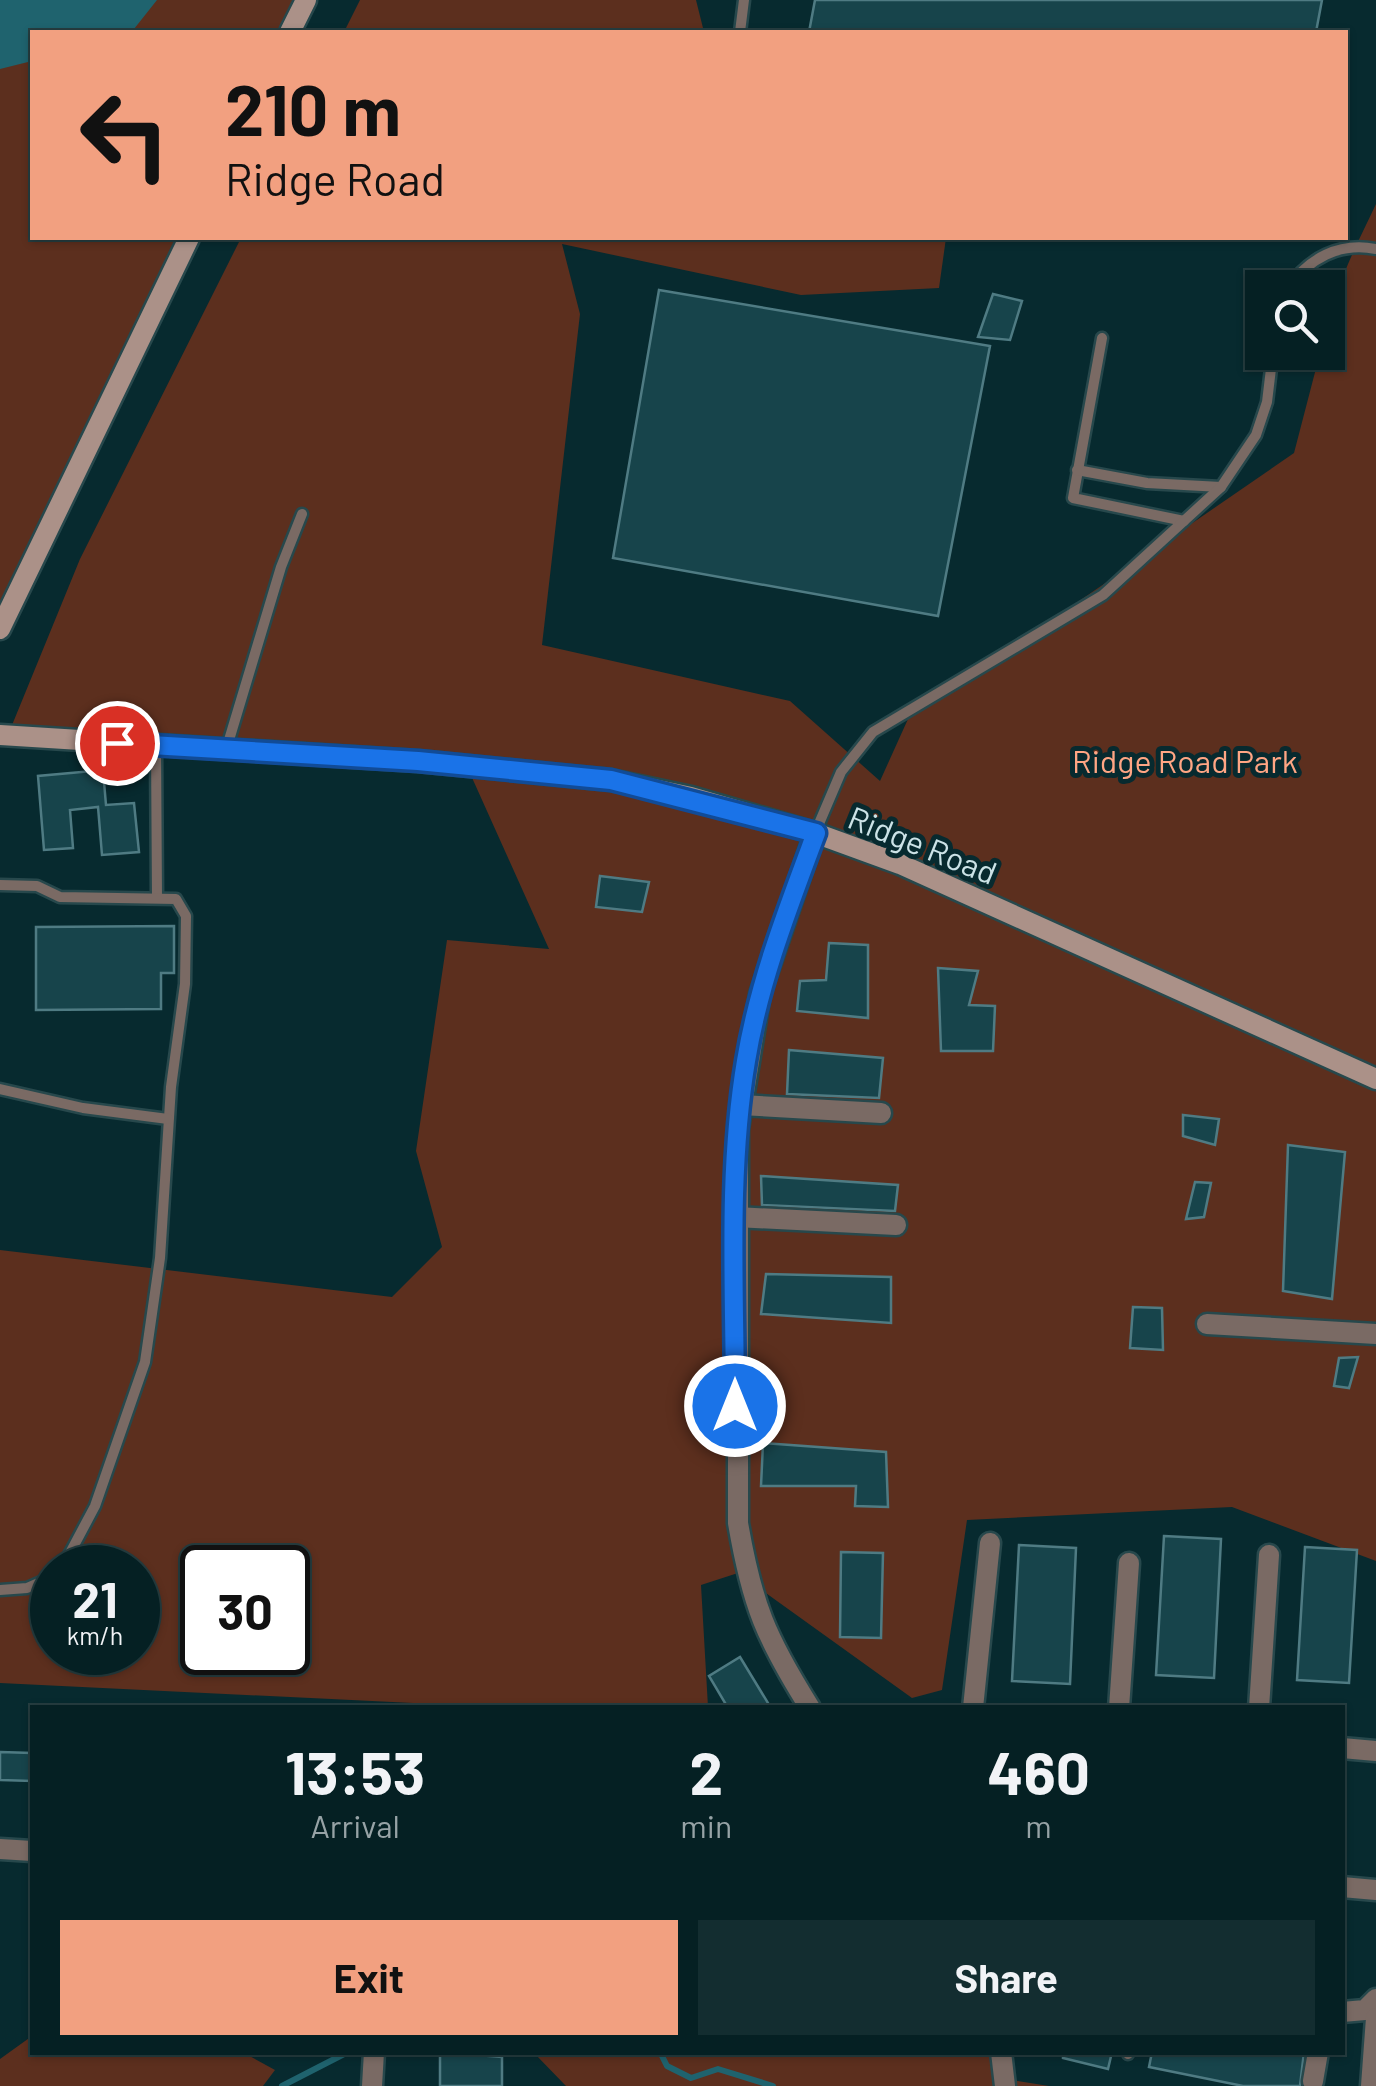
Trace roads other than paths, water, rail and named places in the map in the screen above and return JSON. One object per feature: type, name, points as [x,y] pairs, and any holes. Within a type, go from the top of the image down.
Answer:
[{"type":"street","points":[[291,30],[306,0]]},
{"type":"street","points":[[0,629],[188,240]]},
{"type":"street","name":"Ridge Road","points":[[0,735],[418,761],[611,780],[816,833],[900,864],[1376,1079]]},
{"type":"street","points":[[808,1705],[769,1642],[746,1571],[738,1523],[736,1217],[741,1105],[760,994],[816,833]]},
{"type":"street","points":[[741,1105],[880,1112]]},
{"type":"street","points":[[736,1217],[896,1225]]},
{"type":"street","points":[[1206,1324],[1376,1334]]},
{"type":"street","points":[[973,1705],[990,1543]]},
{"type":"street","points":[[1258,1705],[1269,1556]]},
{"type":"street","points":[[1119,1705],[1128,1564]]},
{"type":"street","points":[[1345,1748],[1376,1750]]},
{"type":"street","points":[[0,1849],[30,1851]]},
{"type":"street","points":[[1345,1888],[1376,1890]]},
{"type":"street","points":[[1345,2012],[1376,2008],[1371,2086]]},
{"type":"street","points":[[372,2086],[374,2055]]},
{"type":"street","points":[[1001,2055],[1005,2086]]},
{"type":"street","points":[[1313,2081],[1317,2055]]},
{"type":"lane","points":[[740,30],[744,0]]},
{"type":"lane","points":[[1305,270],[1331,252],[1376,249]]},
{"type":"lane","points":[[1102,338],[1073,498],[1184,521]]},
{"type":"lane","points":[[816,833],[841,772],[873,732],[1103,595],[1221,487],[1256,436],[1268,402],[1271,370]]},
{"type":"lane","points":[[1078,470],[1147,484],[1221,487]]},
{"type":"lane","points":[[226,751],[281,566],[302,514]]},
{"type":"lane","points":[[156,746],[157,898]]},
{"type":"lane","points":[[0,885],[37,886],[60,897],[176,899],[186,916],[185,984],[168,1119],[160,1258],[145,1362],[95,1506],[74,1545]]},
{"type":"lane","points":[[0,1089],[83,1108],[168,1119]]},
{"type":"lane","points":[[0,1590],[30,1586]]},
{"type":"water","points":[[0,0],[157,0],[131,30],[30,30],[30,62],[0,69]]},
{"type":"waterway","points":[[282,2086],[342,2055]]},
{"type":"waterway","points":[[662,2055],[667,2066],[691,2078],[718,2069],[773,2086]]},
{"type":"park label","name":"Ridge Road Park","points":[[1185,760]]}]
